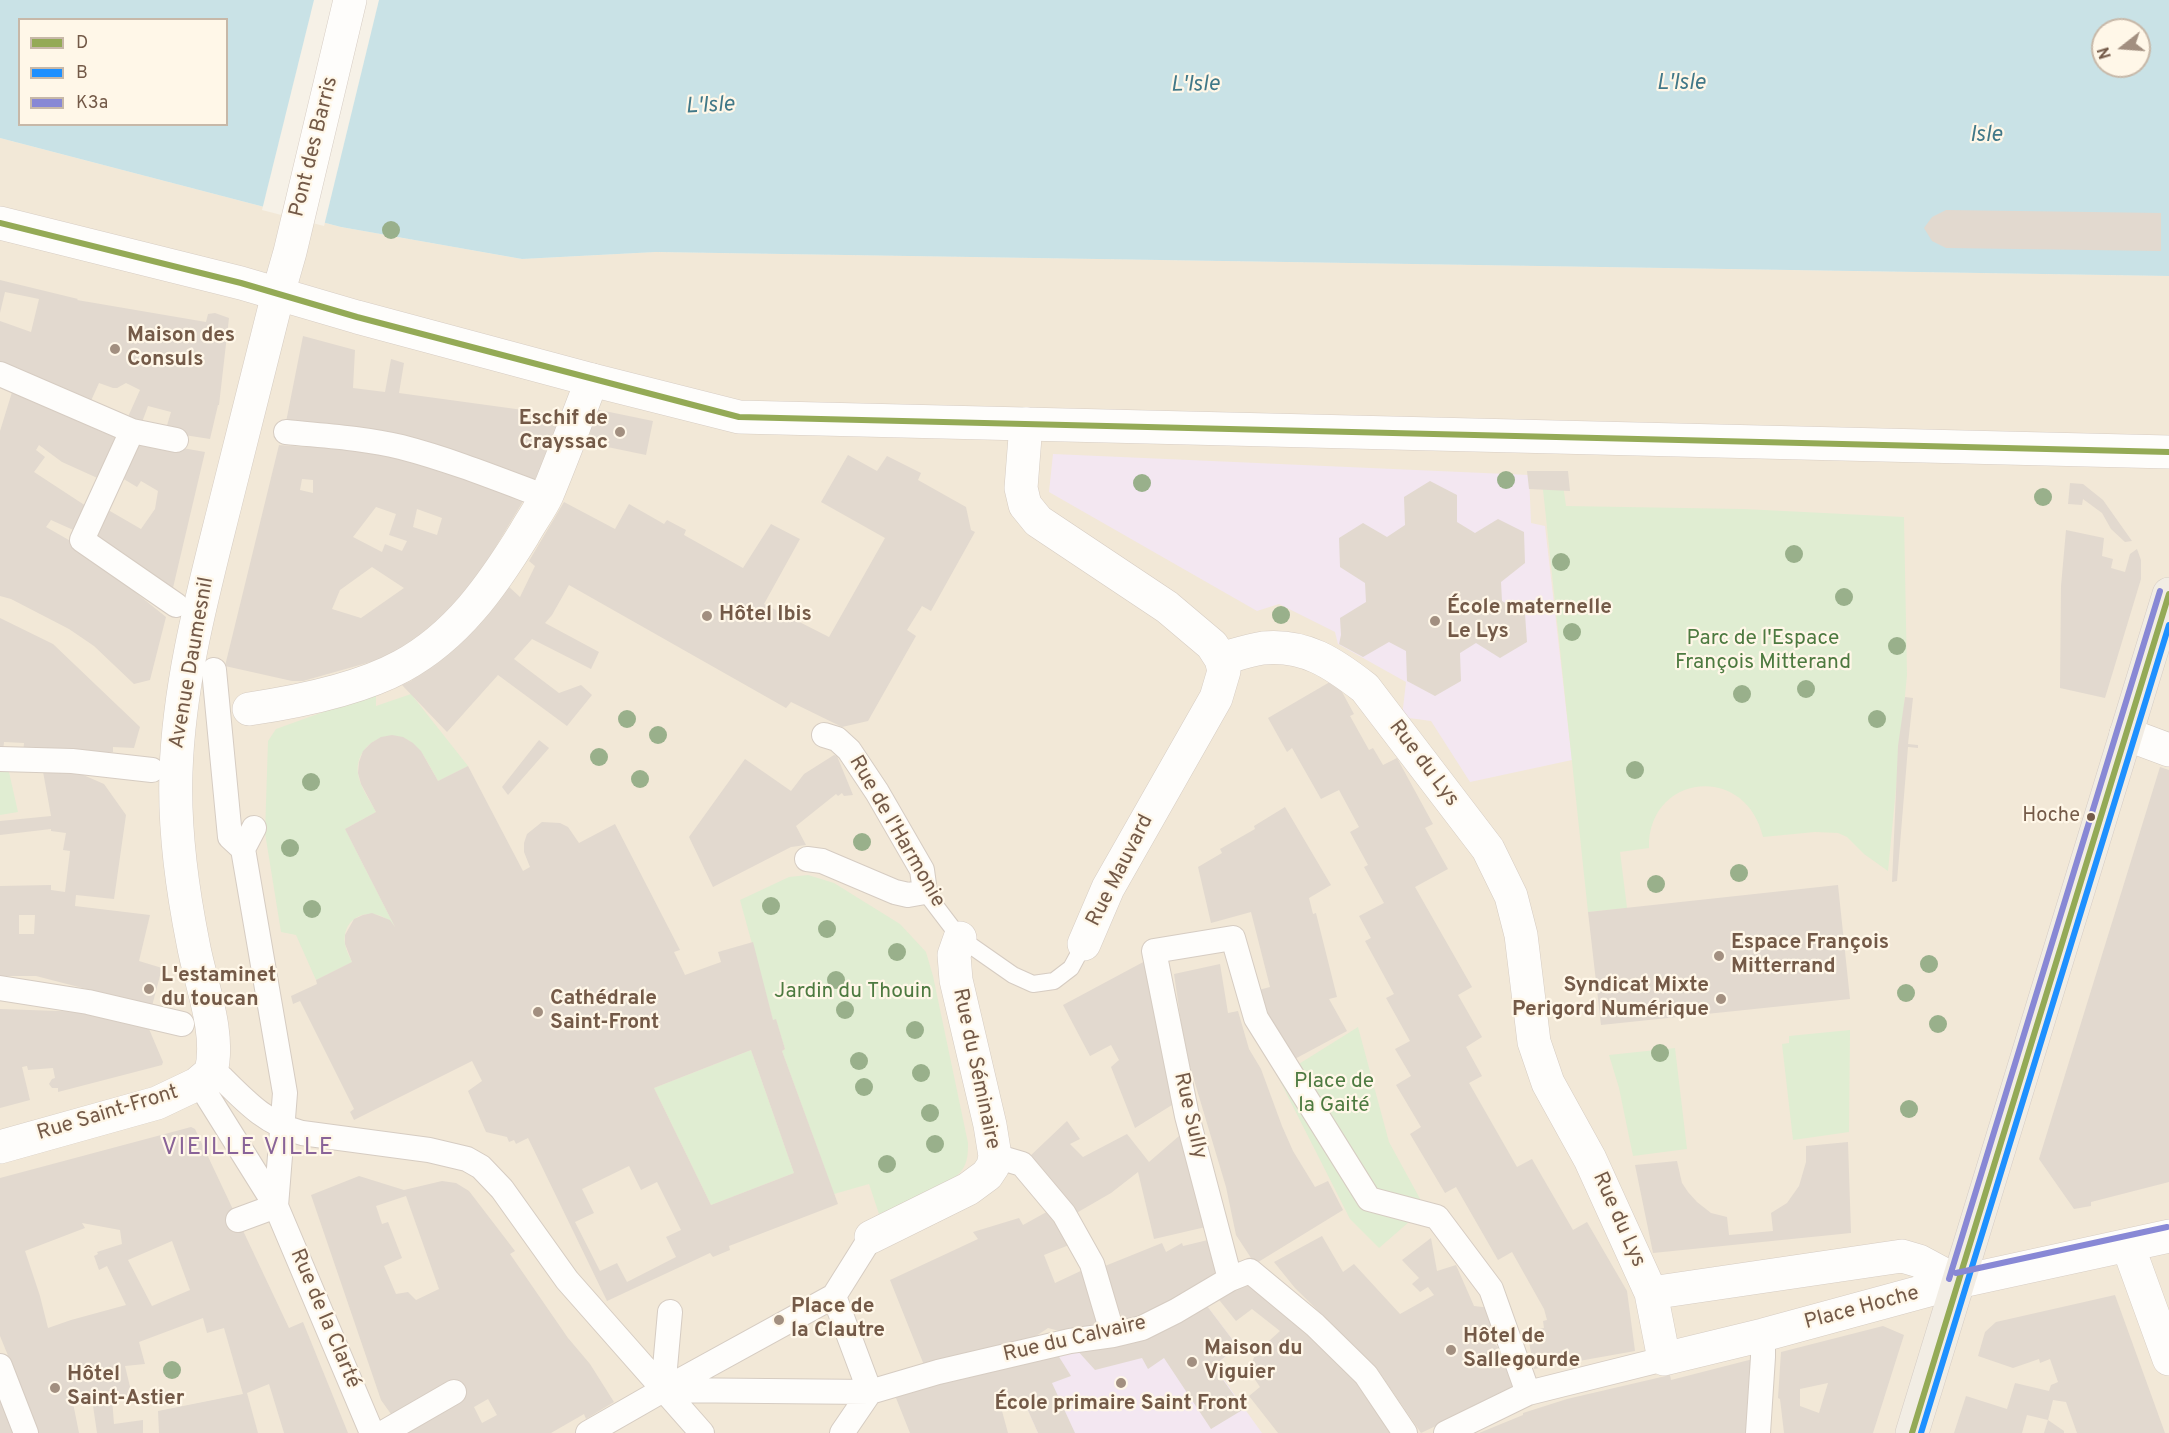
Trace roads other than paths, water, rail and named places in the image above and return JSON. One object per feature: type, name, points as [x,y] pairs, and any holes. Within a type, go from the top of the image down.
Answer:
[{"type":"main road","points":[[1912,1433],[2169,594]]},
{"type":"street","name":"Pont des Barris","points":[[278,294],[350,0]]},
{"type":"street","points":[[0,223],[278,294],[592,380],[739,417],[2169,452]]},
{"type":"street","name":"Avenue Daumesnil","points":[[213,1081],[215,1049],[213,1032],[195,955],[183,882],[176,801],[180,715],[196,619],[278,294]]},
{"type":"street","points":[[0,374],[132,431],[176,440]]},
{"type":"street","points":[[249,709],[302,699],[357,684],[401,667],[452,630],[506,564],[546,497],[592,380]]},
{"type":"street","points":[[1026,424],[1021,488],[1025,505],[1038,521],[1167,607],[1212,645],[1221,659]]},
{"type":"street","points":[[132,431],[82,540],[177,605]]},
{"type":"street","points":[[286,432],[343,437],[400,447],[476,470],[546,497]]},
{"type":"street","name":"Rue du Lys","points":[[1221,659],[1262,648],[1289,648],[1316,654],[1342,670],[1365,688],[1488,849],[1511,896],[1521,935],[1534,1042],[1548,1083],[1590,1159],[1651,1293]]},
{"type":"street","name":"Rue Mauvard","points":[[1084,944],[1108,888],[1216,698],[1224,670],[1221,659]]},
{"type":"street","points":[[213,670],[230,837],[243,849]]},
{"type":"street","points":[[2126,734],[2169,750]]},
{"type":"street","name":"Rue de l'Harmonie","points":[[824,735],[837,740],[849,750],[864,772],[922,870],[925,892]]},
{"type":"street","points":[[0,759],[72,761],[152,770]]},
{"type":"street","points":[[238,1220],[276,1206],[285,1093],[243,849],[254,828]]},
{"type":"street","points":[[807,859],[822,861],[895,892],[908,895],[925,892]]},
{"type":"street","name":"Rue du Séminaire","points":[[871,1237],[968,1189],[987,1175],[993,1166],[995,1156],[990,1125],[956,980],[954,955],[960,938]]},
{"type":"street","name":"Rue Sully","points":[[1240,1275],[1187,1116],[1154,951],[1233,938],[1256,1018],[1369,1199],[1437,1216],[1491,1289],[1528,1393]]},
{"type":"street","points":[[0,988],[88,1002],[182,1024]]},
{"type":"street","points":[[213,1081],[282,1128],[302,1133],[429,1150],[467,1159],[481,1167],[502,1189],[567,1280],[702,1433]]},
{"type":"street","name":"Rue Saint-Front","points":[[0,1148],[157,1103],[197,1084],[213,1081]]},
{"type":"street","name":"Rue de la Clarté","points":[[213,1081],[276,1206],[372,1433]]},
{"type":"street","points":[[995,1156],[1022,1164],[1064,1214],[1092,1264],[1113,1335]]},
{"type":"street","points":[[1958,1282],[2169,1236]]},
{"type":"street","points":[[588,1433],[834,1296],[871,1237]]},
{"type":"street","points":[[2128,1246],[2169,1359]]},
{"type":"street","name":"Place Hoche","points":[[1651,1293],[1902,1256],[1919,1261],[1958,1282]]},
{"type":"street","points":[[1240,1275],[1315,1325],[1366,1375],[1405,1433]]},
{"type":"street","name":"Rue du Calvaire","points":[[663,1390],[881,1389],[938,1372],[1059,1344],[1142,1328],[1240,1275]]},
{"type":"street","name":"Place Hoche","points":[[1664,1359],[1958,1282]]},
{"type":"street","points":[[1446,1433],[1528,1393],[1664,1359],[1651,1293]]},
{"type":"street","points":[[834,1296],[881,1389],[842,1433]]},
{"type":"street","points":[[663,1390],[670,1312]]},
{"type":"street","points":[[1758,1433],[1763,1357],[1762,1335]]},
{"type":"street","points":[[0,1366],[26,1433]]},
{"type":"street","points":[[383,1433],[454,1392]]},
{"type":"lane","name":"Rue de l'Harmonie","points":[[925,892],[960,938]]},
{"type":"lane","name":"Rue Mauvard","points":[[960,938],[1013,975],[1033,984],[1054,981],[1071,968],[1084,944]]},
{"type":"water","name":"Isle","points":[[0,0],[2169,0],[2169,276],[656,252],[522,259],[341,227],[0,138]]},
{"type":"place","name":"Maison des Consuls","points":[[115,349]]},
{"type":"place","name":"Eschif de Crayssac","points":[[620,432]]},
{"type":"place","name":"Hôtel Ibis","points":[[707,616]]},
{"type":"place","name":"École maternelle Le Lys","points":[[1435,621]]},
{"type":"place","name":"Hoche","points":[[2091,817]]},
{"type":"place","name":"Espace François Mitterrand","points":[[1719,956]]},
{"type":"place","name":"L'estaminet du toucan","points":[[149,989]]},
{"type":"place","name":"Syndicat Mixte Perigord Numérique","points":[[1721,999]]},
{"type":"place","name":"Cathédrale Saint-Front","points":[[538,1012]]},
{"type":"place","name":"Place de la Clautre","points":[[779,1320]]},
{"type":"place","name":"Hôtel de Sallegourde","points":[[1451,1350]]},
{"type":"place","name":"Maison du Viguier","points":[[1192,1362]]},
{"type":"place","name":"École primaire Saint Front","points":[[1121,1383]]},
{"type":"place","name":"Hôtel Saint-Astier","points":[[55,1388]]},
{"type":"district","name":"VIEILLE VILLE","points":[[248,1149]]},
{"type":"water label","name":"L'Isle","points":[[1681,85]]},
{"type":"water label","name":"L'Isle","points":[[1195,86]]},
{"type":"water label","name":"L'Isle","points":[[710,107]]},
{"type":"park label","name":"Parc de l'Espace François Mitterand","points":[[1763,652]]},
{"type":"park label","name":"Jardin du Thouin","points":[[853,993]]},
{"type":"park label","name":"Place de la Gaité","points":[[1334,1095]]}]
